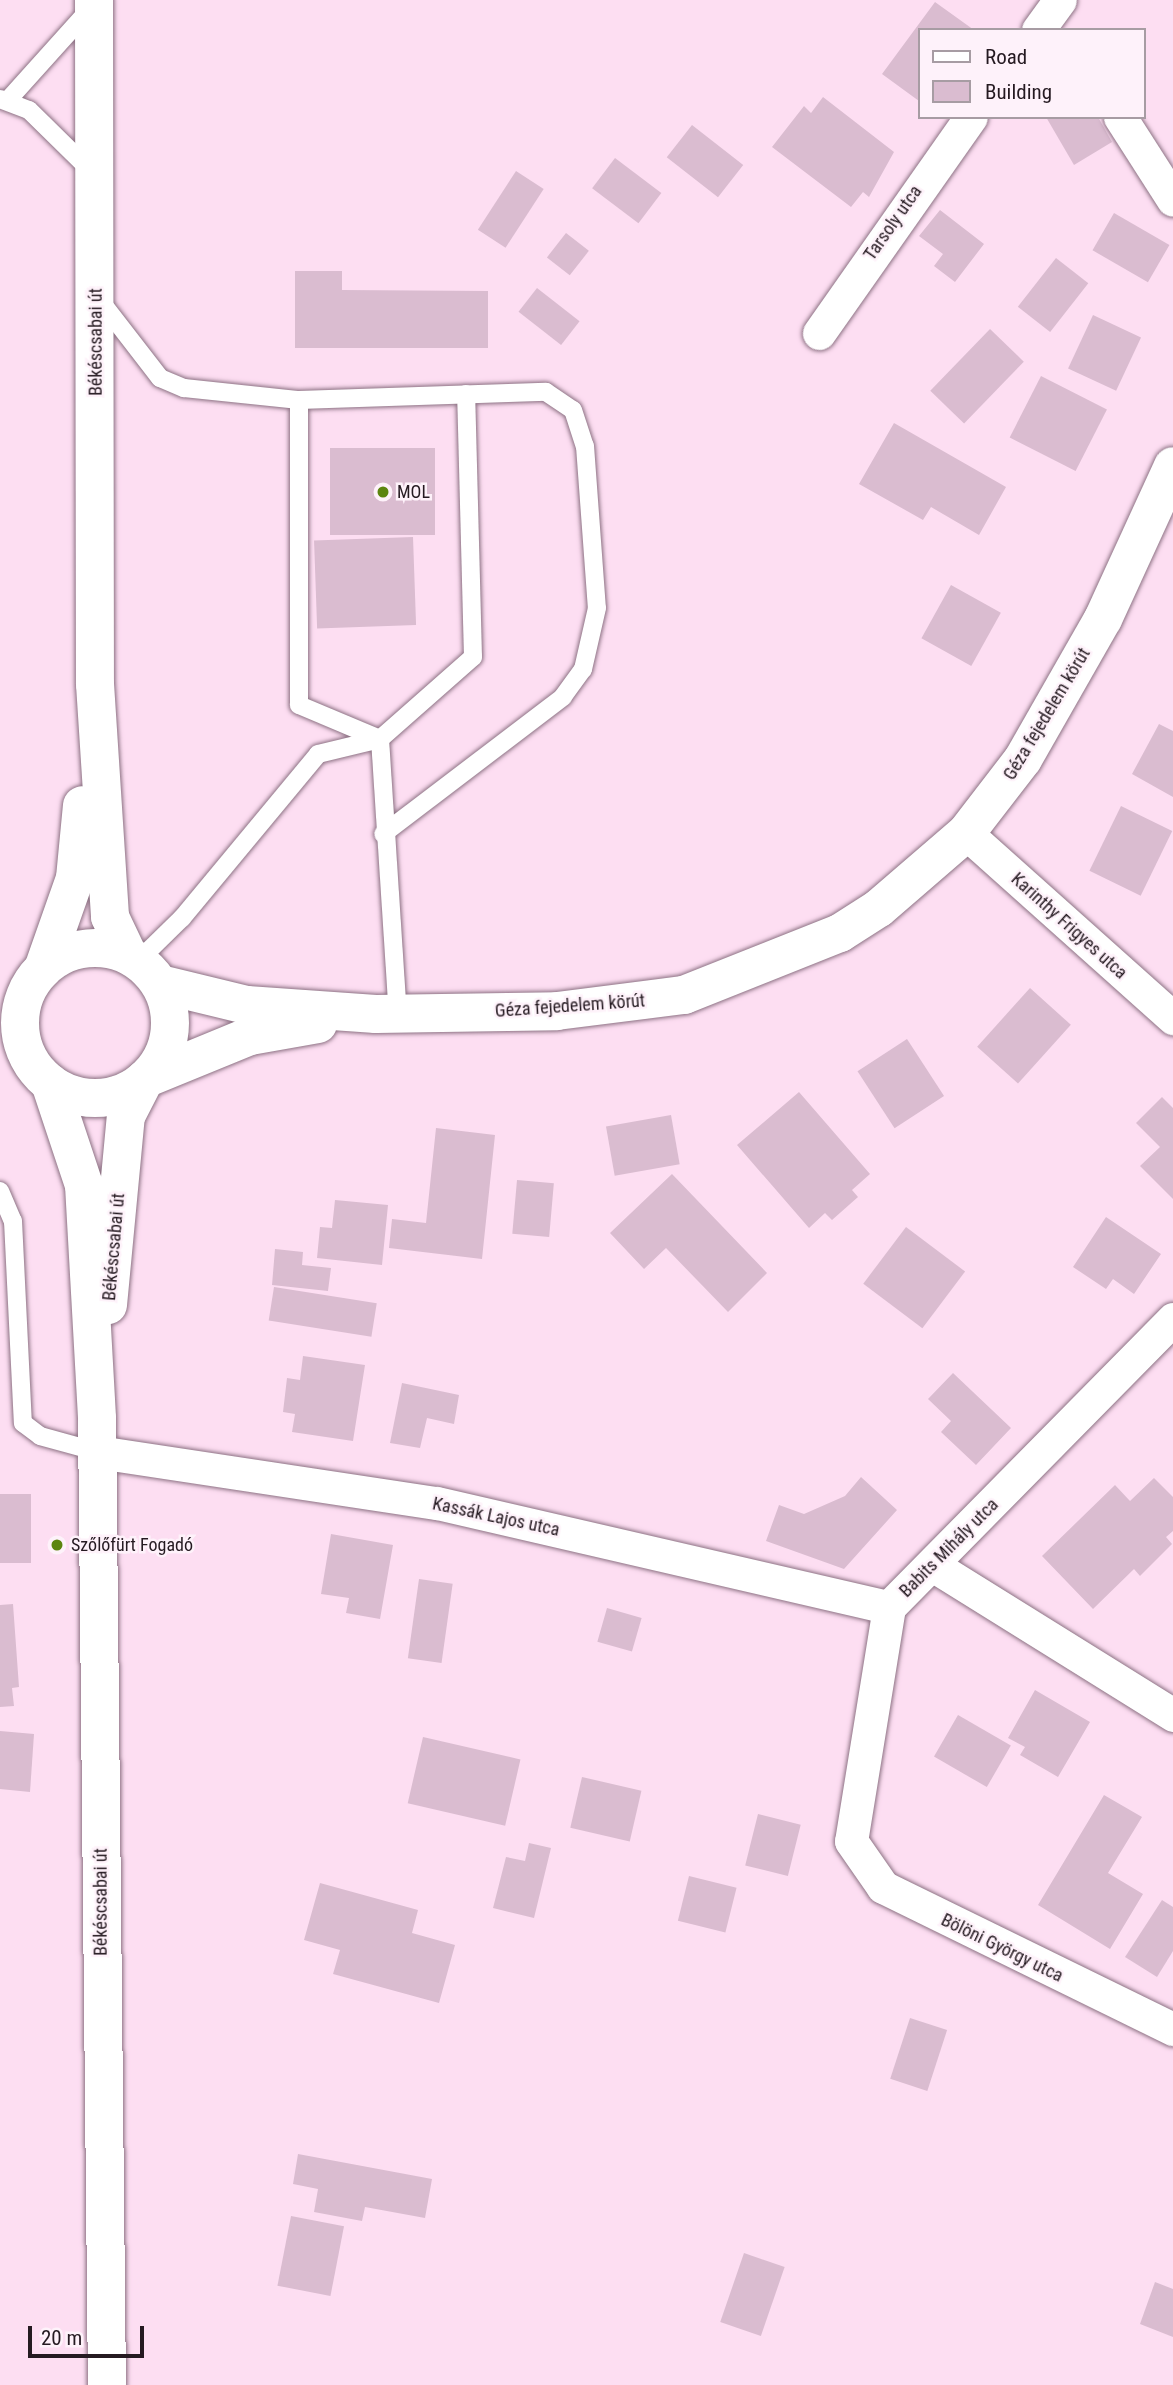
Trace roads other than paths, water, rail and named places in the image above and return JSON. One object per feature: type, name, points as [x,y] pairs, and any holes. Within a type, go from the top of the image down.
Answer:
[{"type":"street","name":"Békéscsabai út","points":[[94,1],[95,684],[110,917],[141,967],[170,1030],[165,1052],[145,1079],[126,1116],[97,1435]]},
{"type":"street","name":"Tarsoly utca","points":[[819,332],[970,119]]},
{"type":"street","points":[[1121,119],[1173,200]]},
{"type":"street","name":"Géza fejedelem körút","points":[[141,967],[247,1005],[387,1014],[621,1006],[739,978],[878,908],[965,833],[1058,702],[1173,466]]},
{"type":"street","name":"Békéscsabai út","points":[[95,684],[75,878],[43,969],[20,1019],[23,1044],[46,1079],[85,1185],[97,1435],[107,2385]]},
{"type":"street","name":"Karinthy Frigyes utca","points":[[965,833],[1173,1018]]},
{"type":"street","points":[[0,990],[82,949],[141,967]]},
{"type":"street","name":"Géza fejedelem körút","points":[[145,1079],[250,1036],[387,1014]]},
{"type":"street","points":[[0,1061],[46,1079]]},
{"type":"street","name":"Békéscsabai út","points":[[46,1079],[93,1098],[127,1092],[145,1079]]},
{"type":"street","name":"Babits Mihály utca","points":[[851,1841],[889,1607],[934,1566],[1173,1319]]},
{"type":"street","name":"Kassák Lajos utca","points":[[97,1435],[437,1503],[889,1607]]},
{"type":"street","points":[[934,1566],[1173,1715]]},
{"type":"street","name":"Bölöni György utca","points":[[851,1841],[883,1887],[1173,2029]]},
{"type":"lane","points":[[94,1],[66,42],[29,69],[4,100],[29,110],[95,175]]},
{"type":"lane","points":[[96,296],[160,378],[233,397],[299,400],[546,392],[573,410],[585,446],[596,595],[590,654],[563,697],[383,834]]},
{"type":"lane","points":[[141,967],[318,754],[380,738],[473,657],[466,394]]},
{"type":"lane","points":[[299,400],[299,705],[380,738]]},
{"type":"lane","points":[[380,738],[387,1014]]},
{"type":"lane","points":[[0,1191],[13,1221],[23,1423],[40,1436],[97,1435]]},
{"type":"place","name":"MOL","points":[[383,492]]},
{"type":"place","name":"Szőlőfürt Fogadó","points":[[57,1545]]}]
